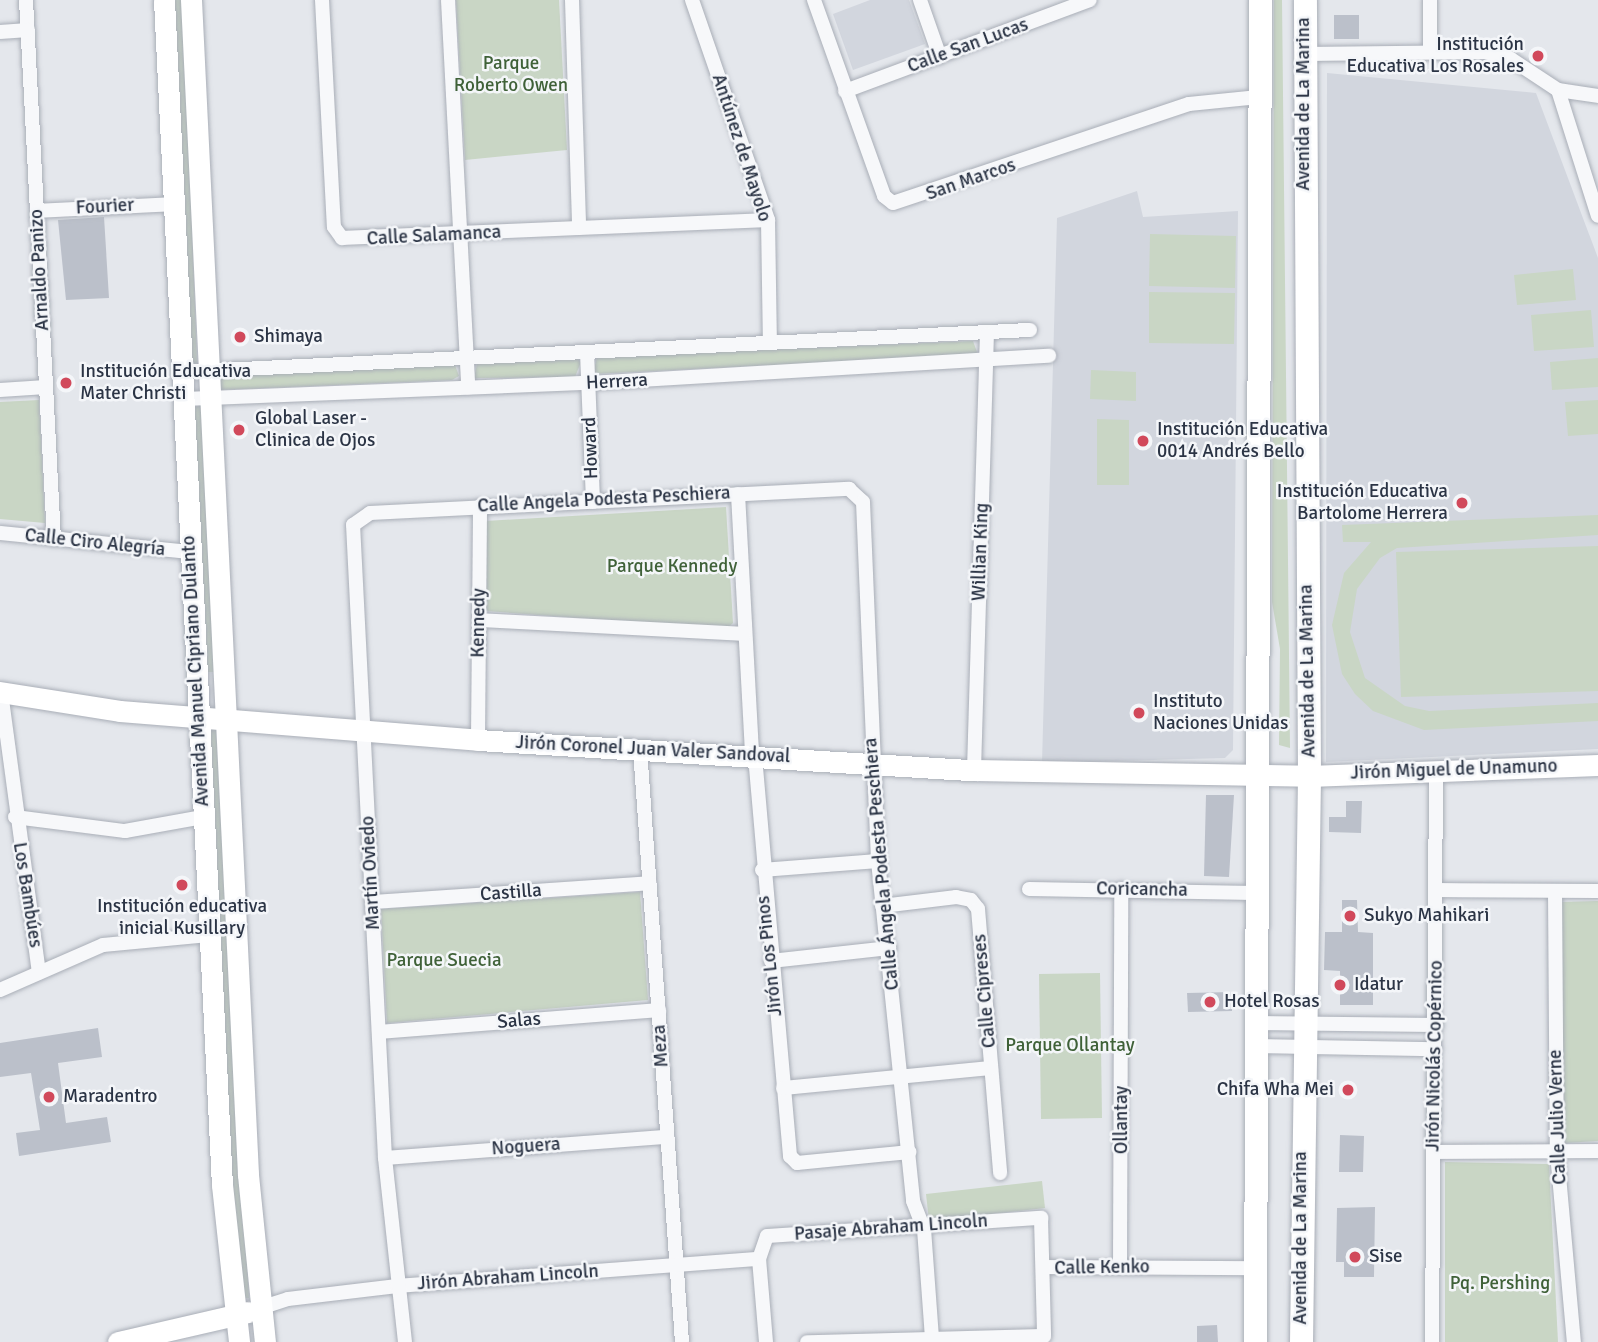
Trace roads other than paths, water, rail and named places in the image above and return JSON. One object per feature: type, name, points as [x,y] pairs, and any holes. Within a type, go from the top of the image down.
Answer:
[{"type":"main road","name":"Avenida Manuel Cipriano Dulanto","points":[[164,0],[222,1185],[239,1342]]},
{"type":"main road","name":"Avenida Manuel Cipriano Dulanto","points":[[191,0],[248,1175],[265,1342]]},
{"type":"main road","points":[[1255,1342],[1254,775],[1260,0]]},
{"type":"main road","name":"Avenida de La Marina","points":[[1301,1342],[1303,1035],[1309,776],[1305,0]]},
{"type":"main road","name":"Jirón Coronel Juan Valer Sandoval","points":[[0,692],[71,706],[478,740],[974,770],[1309,776]]},
{"type":"main road","name":"Jirón Miguel de Unamuno","points":[[1309,776],[1598,765]]},
{"type":"main road","points":[[118,1342],[236,1316],[260,1308]]},
{"type":"street","name":"Arnaldo Panizo","points":[[26,0],[54,539]]},
{"type":"street","name":"Calle Salamanca","points":[[322,0],[336,233],[354,239],[768,220]]},
{"type":"street","points":[[448,0],[468,387]]},
{"type":"street","points":[[572,0],[579,228]]},
{"type":"street","name":"Antúnez de Mayolo","points":[[692,0],[768,220],[770,343]]},
{"type":"street","name":"San Marcos","points":[[814,0],[884,196],[903,204],[1189,104],[1259,97]]},
{"type":"street","points":[[920,0],[940,57]]},
{"type":"street","name":"Calle San Lucas","points":[[845,91],[1090,0]]},
{"type":"street","points":[[1430,0],[1430,51]]},
{"type":"street","points":[[0,32],[28,30]]},
{"type":"street","points":[[1305,54],[1485,52],[1511,59],[1558,90],[1598,96]]},
{"type":"street","points":[[1558,90],[1598,216]]},
{"type":"street","name":"Fourier","points":[[37,211],[174,204]]},
{"type":"street","name":"Herrera","points":[[183,372],[1030,330]]},
{"type":"street","name":"Willian King","points":[[974,770],[987,334]]},
{"type":"street","name":"Howard","points":[[587,352],[593,502]]},
{"type":"street","name":"Herrera","points":[[184,399],[588,383],[1049,356]]},
{"type":"street","points":[[0,390],[46,387]]},
{"type":"street","name":"Calle Angela Podesta Peschiera","points":[[352,529],[370,513],[849,489],[861,496]]},
{"type":"street","name":"Jirón Los Pinos","points":[[738,494],[744,634],[762,870],[790,1156],[797,1163],[909,1152]]},
{"type":"street","name":"Calle Ángela Podesta Peschiera","points":[[861,496],[878,861],[913,1201],[924,1229]]},
{"type":"street","name":"Kennedy","points":[[478,740],[481,506]]},
{"type":"street","name":"Martín Oviedo","points":[[352,529],[365,730],[385,1158],[405,1342]]},
{"type":"street","name":"Calle Ciro Alegría","points":[[0,533],[190,552]]},
{"type":"street","points":[[479,620],[744,634]]},
{"type":"street","name":"Los Bambúes","points":[[0,692],[15,817],[39,972]]},
{"type":"street","name":"Meza","points":[[640,749],[682,1342]]},
{"type":"street","name":"Jirón Nicolás Copérnico","points":[[1432,1342],[1436,771]]},
{"type":"street","points":[[15,817],[125,831],[203,817]]},
{"type":"street","points":[[762,870],[878,861]]},
{"type":"street","name":"Castilla","points":[[373,902],[649,883]]},
{"type":"street","name":"Coricancha","points":[[1029,889],[1254,893]]},
{"type":"street","name":"Ollantay","points":[[1120,1267],[1121,889]]},
{"type":"street","points":[[1437,890],[1598,891]]},
{"type":"street","name":"Calle Julio Verne","points":[[1555,891],[1557,1153],[1574,1342]]},
{"type":"street","name":"Calle Cipreses","points":[[882,906],[956,897],[971,900],[978,909],[1000,1173]]},
{"type":"street","points":[[0,990],[103,945],[209,935]]},
{"type":"street","points":[[771,961],[889,948]]},
{"type":"street","name":"Salas","points":[[379,1032],[659,1010]]},
{"type":"street","points":[[1254,1035],[1303,1035],[1436,1025]]},
{"type":"street","points":[[1254,1035],[1303,1035],[1435,1049]]},
{"type":"street","points":[[783,1088],[991,1068]]},
{"type":"street","name":"Noguera","points":[[385,1158],[667,1137]]},
{"type":"street","points":[[1434,1152],[1598,1151]]},
{"type":"street","name":"Pasaje Abraham Lincoln","points":[[759,1259],[767,1236],[924,1229],[1041,1218],[1046,1267]]},
{"type":"street","points":[[924,1229],[932,1339]]},
{"type":"street","points":[[759,1259],[766,1342]]},
{"type":"street","name":"Jirón Abraham Lincoln","points":[[260,1308],[288,1299],[397,1286],[759,1259]]},
{"type":"street","name":"Calle Kenko","points":[[807,1342],[1044,1336],[1046,1267],[1255,1268]]},
{"type":"place","name":"Institución Educativa Los Rosales","points":[[1538,56]]},
{"type":"place","name":"Shimaya","points":[[240,337]]},
{"type":"place","name":"Institución Educativa Mater Christi","points":[[66,383]]},
{"type":"place","name":"Global Laser - Clinica de Ojos","points":[[239,430]]},
{"type":"place","name":"Institución Educativa 0014 Andrés Bello","points":[[1143,441]]},
{"type":"place","name":"Institución Educativa Bartolome Herrera","points":[[1462,503]]},
{"type":"place","name":"Instituto Naciones Unidas","points":[[1139,713]]},
{"type":"place","name":"Institución educativa inicial Kusillary","points":[[182,885]]},
{"type":"place","name":"Sukyo Mahikari","points":[[1350,916]]},
{"type":"place","name":"Idatur","points":[[1340,985]]},
{"type":"place","name":"Hotel Rosas","points":[[1210,1002]]},
{"type":"place","name":"Chifa Wha Mei","points":[[1348,1090]]},
{"type":"place","name":"Maradentro","points":[[49,1097]]},
{"type":"place","name":"Sise","points":[[1355,1257]]},
{"type":"park label","name":"Parque Roberto Owen","points":[[511,75]]},
{"type":"park label","name":"Parque Kennedy","points":[[672,567]]},
{"type":"park label","name":"Parque Suecia","points":[[444,961]]},
{"type":"park label","name":"Parque Ollantay","points":[[1070,1046]]},
{"type":"park label","name":"Pq. Pershing","points":[[1500,1284]]}]
